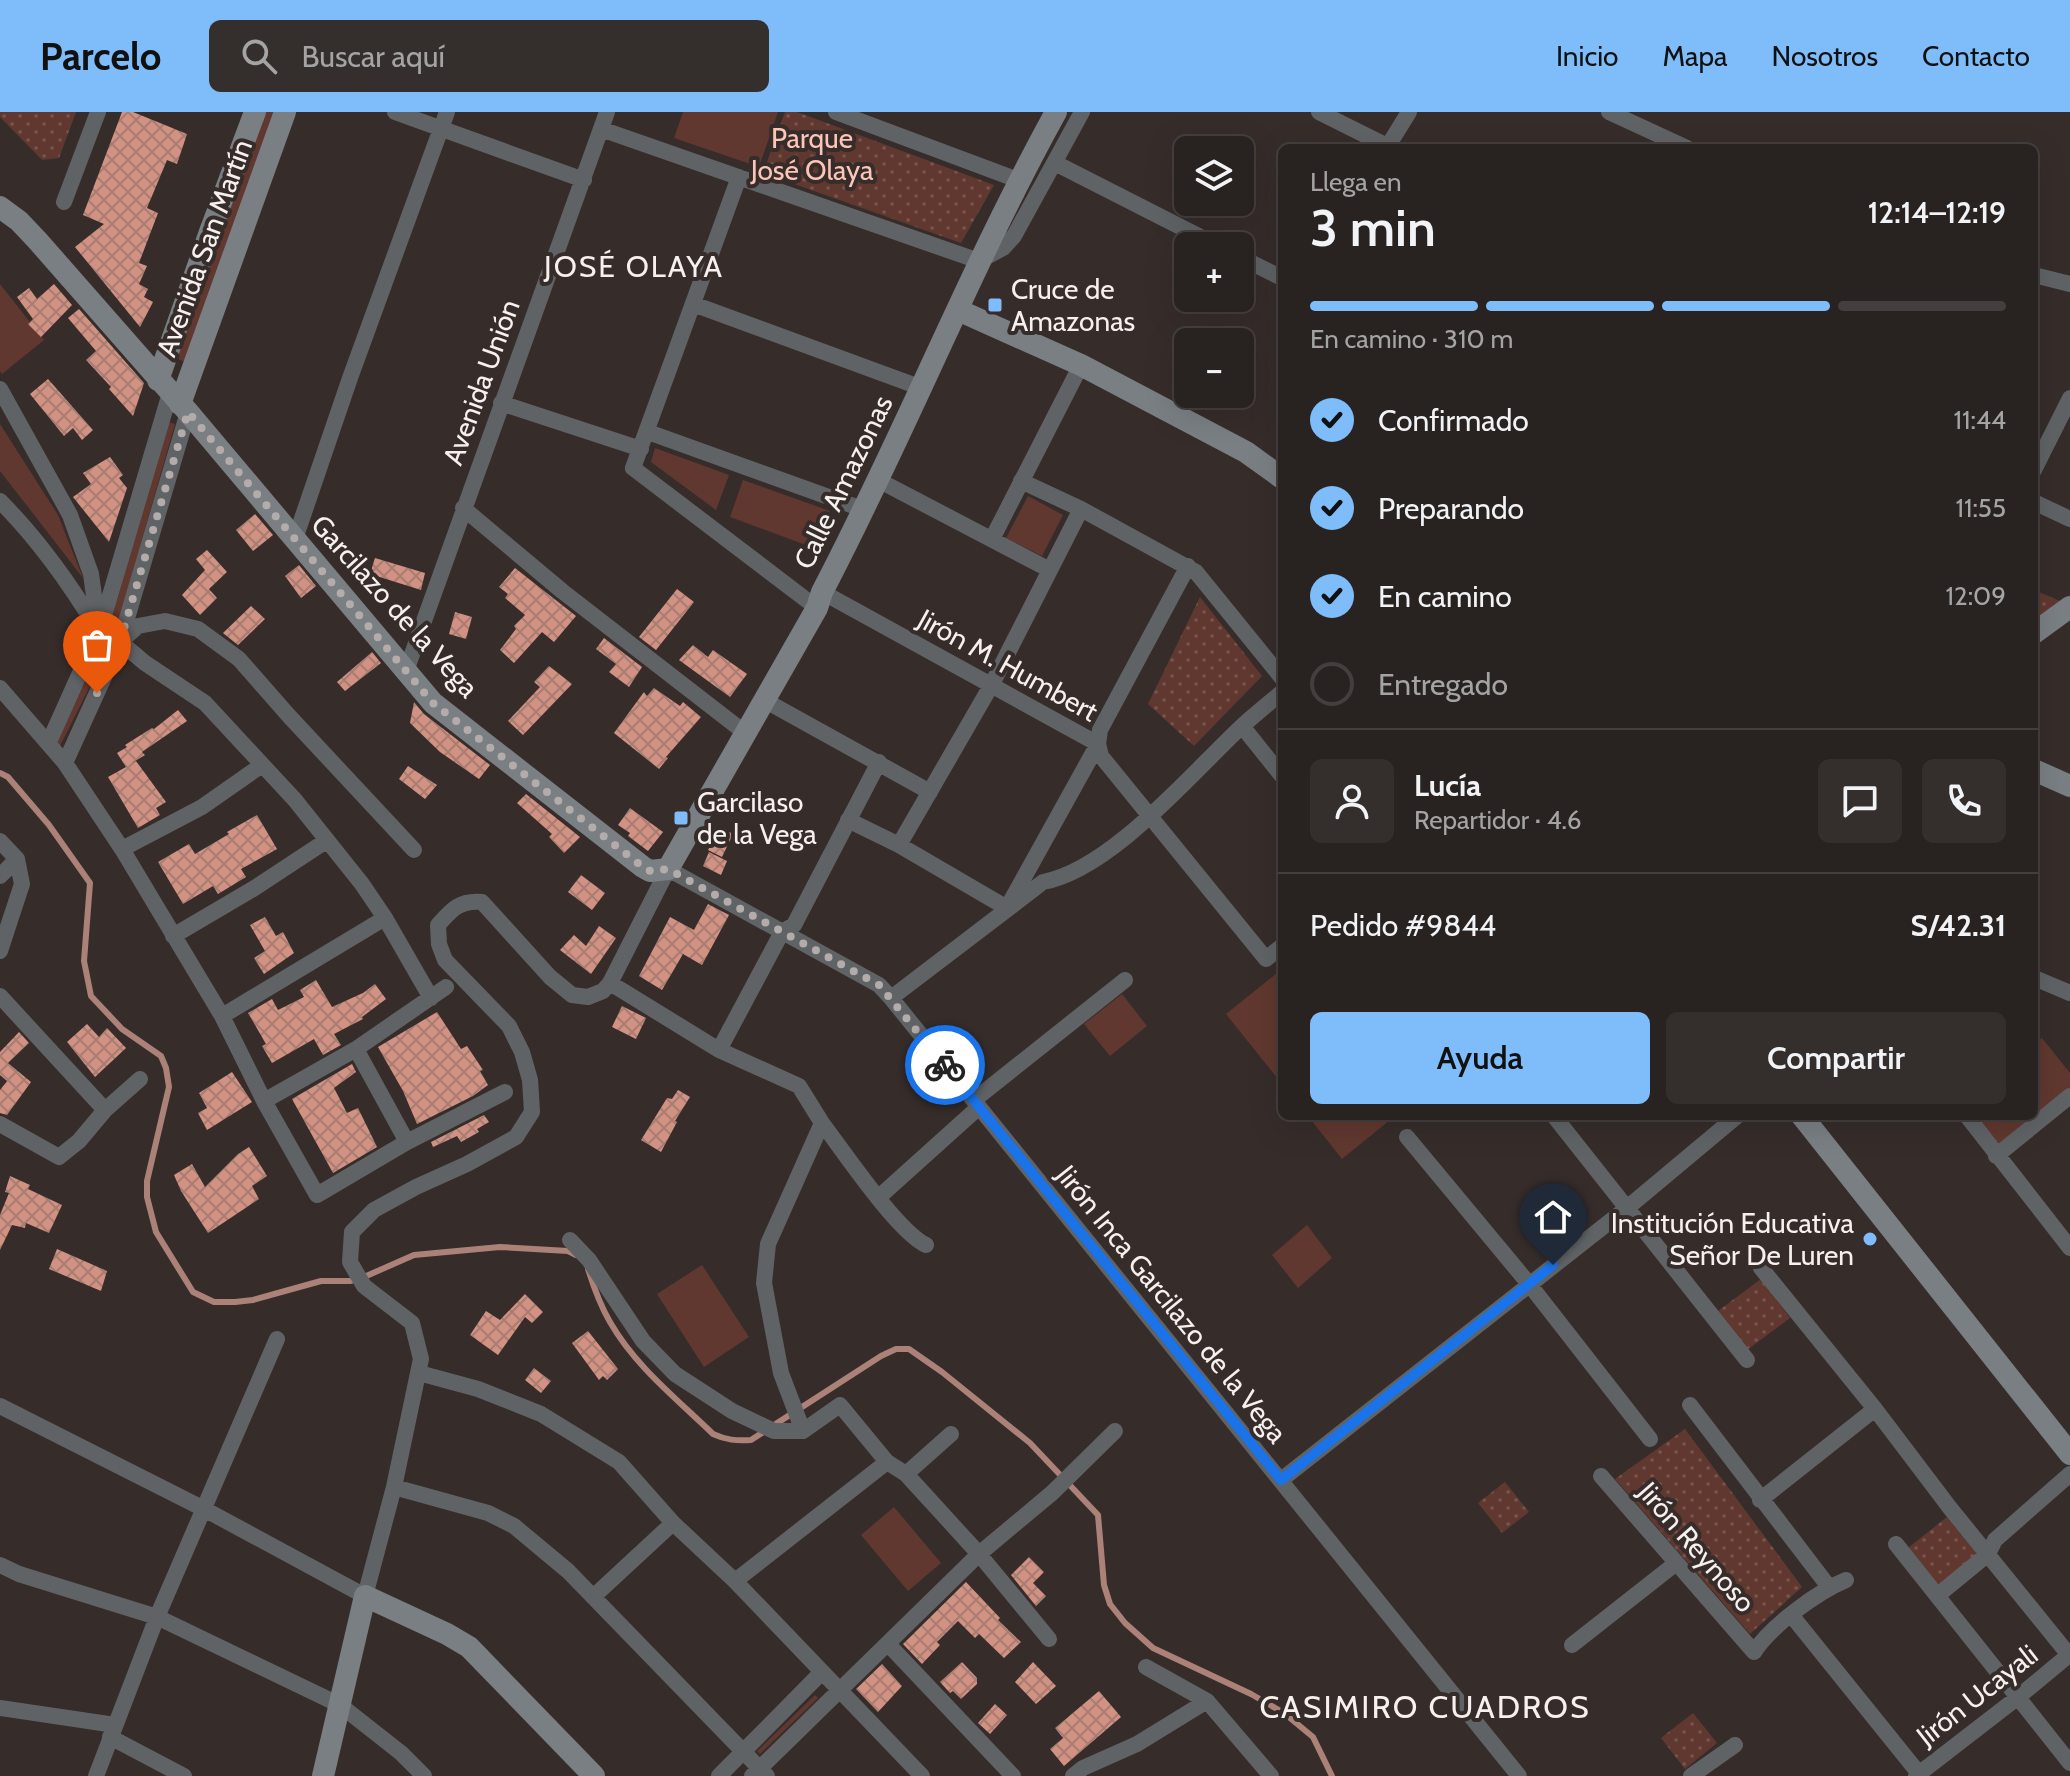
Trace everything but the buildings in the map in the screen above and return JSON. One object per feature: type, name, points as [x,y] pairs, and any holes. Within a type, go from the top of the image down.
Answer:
[{"type":"street","points":[[64,202],[98,112]]},
{"type":"street","name":"Avenida San Martín","points":[[65,763],[120,642],[211,229],[255,112]]},
{"type":"street","name":"Avenida San Martín","points":[[49,742],[99,632],[174,397],[285,112]]},
{"type":"street","points":[[395,112],[584,180]]},
{"type":"street","points":[[295,539],[447,112]]},
{"type":"street","name":"Avenida Unión","points":[[406,671],[607,112]]},
{"type":"street","points":[[836,112],[1018,180]]},
{"type":"street","name":"Calle Amazonas","points":[[668,869],[819,600],[880,481],[979,261],[1018,180],[1056,112]]},
{"type":"street","points":[[601,129],[979,261],[1003,248],[1014,236],[1082,112]]},
{"type":"street","points":[[1319,112],[1384,144]]},
{"type":"street","points":[[1392,144],[1409,112]]},
{"type":"street","points":[[1609,112],[1678,144]]},
{"type":"street","points":[[1055,163],[1191,232]]},
{"type":"street","points":[[501,403],[641,449],[739,177]]},
{"type":"street","name":"Garcilazo de la Vega","points":[[0,207],[37,240],[433,703],[643,867],[650,871],[668,869]]},
{"type":"street","points":[[1254,264],[1278,276]]},
{"type":"street","points":[[2038,276],[2070,284]]},
{"type":"street","points":[[693,304],[922,388]]},
{"type":"street","points":[[958,310],[1081,365],[1246,452],[1278,475]]},
{"type":"street","points":[[992,539],[1081,365]]},
{"type":"street","points":[[0,389],[70,515],[91,574],[99,632]]},
{"type":"street","points":[[2038,463],[2068,408]]},
{"type":"street","points":[[648,432],[865,510]]},
{"type":"street","name":"Jirón M. Humbert","points":[[641,449],[633,468],[819,600],[992,684],[1098,744],[1101,756],[1266,959],[1278,949]]},
{"type":"street","points":[[880,481],[1050,570]]},
{"type":"street","points":[[1021,481],[1188,566],[1278,673]]},
{"type":"street","points":[[0,501],[35,539],[76,593],[99,632],[120,642],[145,663],[205,703],[295,800],[362,884],[431,998]]},
{"type":"street","points":[[2038,504],[2070,519]]},
{"type":"street","points":[[463,508],[562,591],[744,732]]},
{"type":"street","points":[[899,845],[992,684],[1081,509]]},
{"type":"street","points":[[1007,908],[1098,744],[1100,730],[1188,566]]},
{"type":"street","points":[[2038,630],[2070,607]]},
{"type":"street","points":[[120,642],[138,626],[165,621],[198,629],[239,659],[414,850]]},
{"type":"street","points":[[0,688],[65,763],[122,849],[222,1016],[264,1101],[317,1195],[407,1142],[505,1092]]},
{"type":"street","points":[[891,998],[1043,882],[1057,880],[1085,867],[1151,816],[1242,726],[1278,695]]},
{"type":"street","points":[[764,700],[930,792]]},
{"type":"street","points":[[1242,726],[1278,771]]},
{"type":"street","points":[[719,1050],[782,932],[794,925],[879,762]]},
{"type":"street","points":[[122,849],[202,807],[262,765]]},
{"type":"street","points":[[2038,772],[2070,786]]},
{"type":"street","points":[[848,820],[899,845],[1007,908]]},
{"type":"street","points":[[0,841],[17,859],[22,884],[0,951]]},
{"type":"street","points":[[173,936],[326,841]]},
{"type":"street","points":[[0,876],[17,859]]},
{"type":"street","points":[[323,1776],[394,1487],[420,1366],[412,1323],[364,1286],[350,1262],[352,1232],[374,1210],[516,1137],[532,1112],[530,1080],[522,1052],[509,1026],[445,960],[439,944],[438,925],[451,909],[466,901],[482,902],[550,977],[572,995],[588,997],[606,987],[668,869]]},
{"type":"street","name":"Jirón Inca Garcilazo de la Vega","points":[[668,869],[879,985],[1519,1776]]},
{"type":"street","points":[[222,1016],[385,918]]},
{"type":"street","points":[[879,1197],[976,1103],[1125,980]]},
{"type":"street","points":[[2038,980],[2070,993]]},
{"type":"street","points":[[264,1101],[356,1049],[446,987]]},
{"type":"street","points":[[606,987],[719,1050],[799,1086],[822,1123],[879,1197],[918,1241],[926,1245]]},
{"type":"street","points":[[0,996],[105,1110]]},
{"type":"street","points":[[356,1049],[407,1142]]},
{"type":"street","points":[[0,1124],[59,1157],[140,1079]]},
{"type":"street","points":[[1996,1156],[2070,1096]]},
{"type":"street","points":[[1557,1120],[1747,1360]]},
{"type":"street","points":[[1281,1480],[1627,1208],[1732,1120]]},
{"type":"street","points":[[1805,1120],[2070,1454]]},
{"type":"street","points":[[1970,1120],[2070,1248]]},
{"type":"street","points":[[803,1431],[781,1373],[764,1283],[768,1244],[822,1123]]},
{"type":"street","points":[[1407,1137],[1529,1284],[1650,1439]]},
{"type":"street","points":[[570,1240],[589,1260],[643,1341],[675,1374],[732,1411],[774,1431],[803,1431],[840,1405],[887,1462],[906,1474],[979,1554],[1049,1639]]},
{"type":"street","points":[[1761,1268],[2069,1654]]},
{"type":"street","points":[[96,1776],[157,1617],[277,1339]]},
{"type":"street","points":[[420,1366],[561,1424],[619,1462],[673,1523],[735,1581],[922,1776]]},
{"type":"street","points":[[1690,1405],[1829,1587]]},
{"type":"street","points":[[0,1406],[469,1647],[594,1776]]},
{"type":"street","points":[[1760,1500],[1875,1409]]},
{"type":"street","points":[[906,1474],[951,1434]]},
{"type":"street","points":[[394,1487],[488,1513],[514,1526],[568,1571],[759,1773],[979,1554],[1052,1493],[1110,1436]]},
{"type":"street","points":[[735,1581],[887,1462]]},
{"type":"street","points":[[1938,1595],[1988,1554],[1995,1540],[2070,1474]]},
{"type":"street","name":"Jirón Reynoso","points":[[1601,1476],[1754,1652],[1792,1616]]},
{"type":"street","points":[[593,1597],[673,1523]]},
{"type":"street","points":[[1896,1544],[2070,1763]]},
{"type":"street","points":[[1572,1645],[1675,1564]]},
{"type":"street","points":[[0,1565],[19,1574],[157,1617],[340,1705],[401,1753],[424,1776]]},
{"type":"street","points":[[1846,1580],[1829,1587],[1792,1616],[1919,1775]]},
{"type":"street","points":[[888,1644],[1013,1776]]},
{"type":"street","name":"Jirón Ucayali","points":[[1919,1775],[2069,1654]]},
{"type":"street","points":[[1146,1667],[1207,1701],[1271,1776]]},
{"type":"street","points":[[719,1776],[822,1672]]},
{"type":"street","points":[[1073,1776],[1083,1768],[1137,1744],[1207,1701]]},
{"type":"street","points":[[0,1708],[112,1731],[184,1776]]},
{"type":"street","points":[[1691,1776],[1735,1745]]},
{"type":"green space","points":[[0,112],[76,112],[59,158],[42,160],[0,117]]},
{"type":"green space","points":[[263,112],[276,112],[185,362],[176,358]]},
{"type":"green space","points":[[683,112],[778,112],[759,167],[674,138]]},
{"type":"green space","name":"Parque José Olaya","points":[[785,112],[797,112],[994,185],[961,243],[763,173]]},
{"type":"green space","points":[[0,284],[44,340],[2,374],[0,371]]},
{"type":"green space","points":[[168,422],[175,424],[118,623],[111,621]]},
{"type":"green space","points":[[0,424],[58,515],[83,578],[0,471]]},
{"type":"green space","points":[[655,448],[729,475],[716,510],[651,462]]},
{"type":"green space","points":[[743,480],[830,511],[817,549],[730,517]]},
{"type":"green space","points":[[1028,496],[1063,515],[1042,556],[1006,538]]},
{"type":"green space","points":[[2038,592],[2065,603],[2038,621]]},
{"type":"green space","points":[[1200,597],[1262,676],[1194,746],[1148,704]]},
{"type":"green space","points":[[95,661],[101,664],[60,746],[56,742]]},
{"type":"green space","points":[[1278,972],[1278,1079],[1226,1014]]},
{"type":"green space","points":[[1122,994],[1147,1026],[1110,1056],[1084,1024]]},
{"type":"green space","points":[[2042,1038],[2070,1073],[2070,1087],[2038,1114],[2038,1041]]},
{"type":"green space","points":[[1311,1120],[1390,1120],[1342,1159]]},
{"type":"green space","points":[[1979,1120],[2030,1120],[2000,1145]]},
{"type":"green space","points":[[1307,1225],[1332,1258],[1298,1288],[1272,1255]]},
{"type":"green space","points":[[702,1265],[749,1337],[704,1367],[657,1294]]},
{"type":"green space","points":[[1761,1279],[1790,1318],[1747,1350],[1718,1311]]},
{"type":"green space","points":[[1685,1429],[1802,1587],[1750,1634],[1615,1479]]},
{"type":"green space","points":[[1505,1482],[1529,1512],[1502,1533],[1478,1503]]},
{"type":"green space","points":[[894,1507],[941,1563],[908,1591],[861,1535]]},
{"type":"green space","points":[[1947,1517],[1978,1555],[1939,1586],[1908,1548]]},
{"type":"green space","points":[[815,1695],[818,1698],[760,1754],[757,1751]]},
{"type":"green space","points":[[1693,1713],[1717,1743],[1685,1769],[1661,1738]]},
{"type":"waterway","points":[[0,773],[8,777],[49,825],[90,883],[84,961],[91,996],[122,1029],[161,1056],[166,1068],[169,1087],[147,1181],[147,1197],[156,1232],[193,1292],[214,1302],[253,1300],[321,1281],[351,1281],[414,1255],[500,1247],[568,1251],[576,1255]]},
{"type":"waterway","points":[[588,1269],[606,1316],[632,1353],[713,1434],[727,1439],[751,1440],[881,1356],[896,1349],[909,1349],[1030,1443],[1098,1515],[1104,1585],[1110,1604],[1125,1623],[1153,1648],[1284,1713],[1313,1737],[1332,1776]]},
{"type":"way so far","points":[[97,693],[120,642],[188,412],[433,703],[643,867],[650,871],[668,869],[879,985],[945,1065]]},
{"type":"place","name":"Cruce de Amazonas","points":[[995,305]]},
{"type":"place","name":"Garcilaso de la Vega","points":[[681,818]]},
{"type":"place","name":"Institución Educativa Señor De Luren","points":[[1870,1239]]},
{"type":"district","name":"JOSÉ OLAYA","points":[[634,267]]},
{"type":"district","name":"CASIMIRO CUADROS","points":[[1425,1707]]},
{"type":"route","points":[[945,1065],[1281,1480],[1553,1265]]}]
